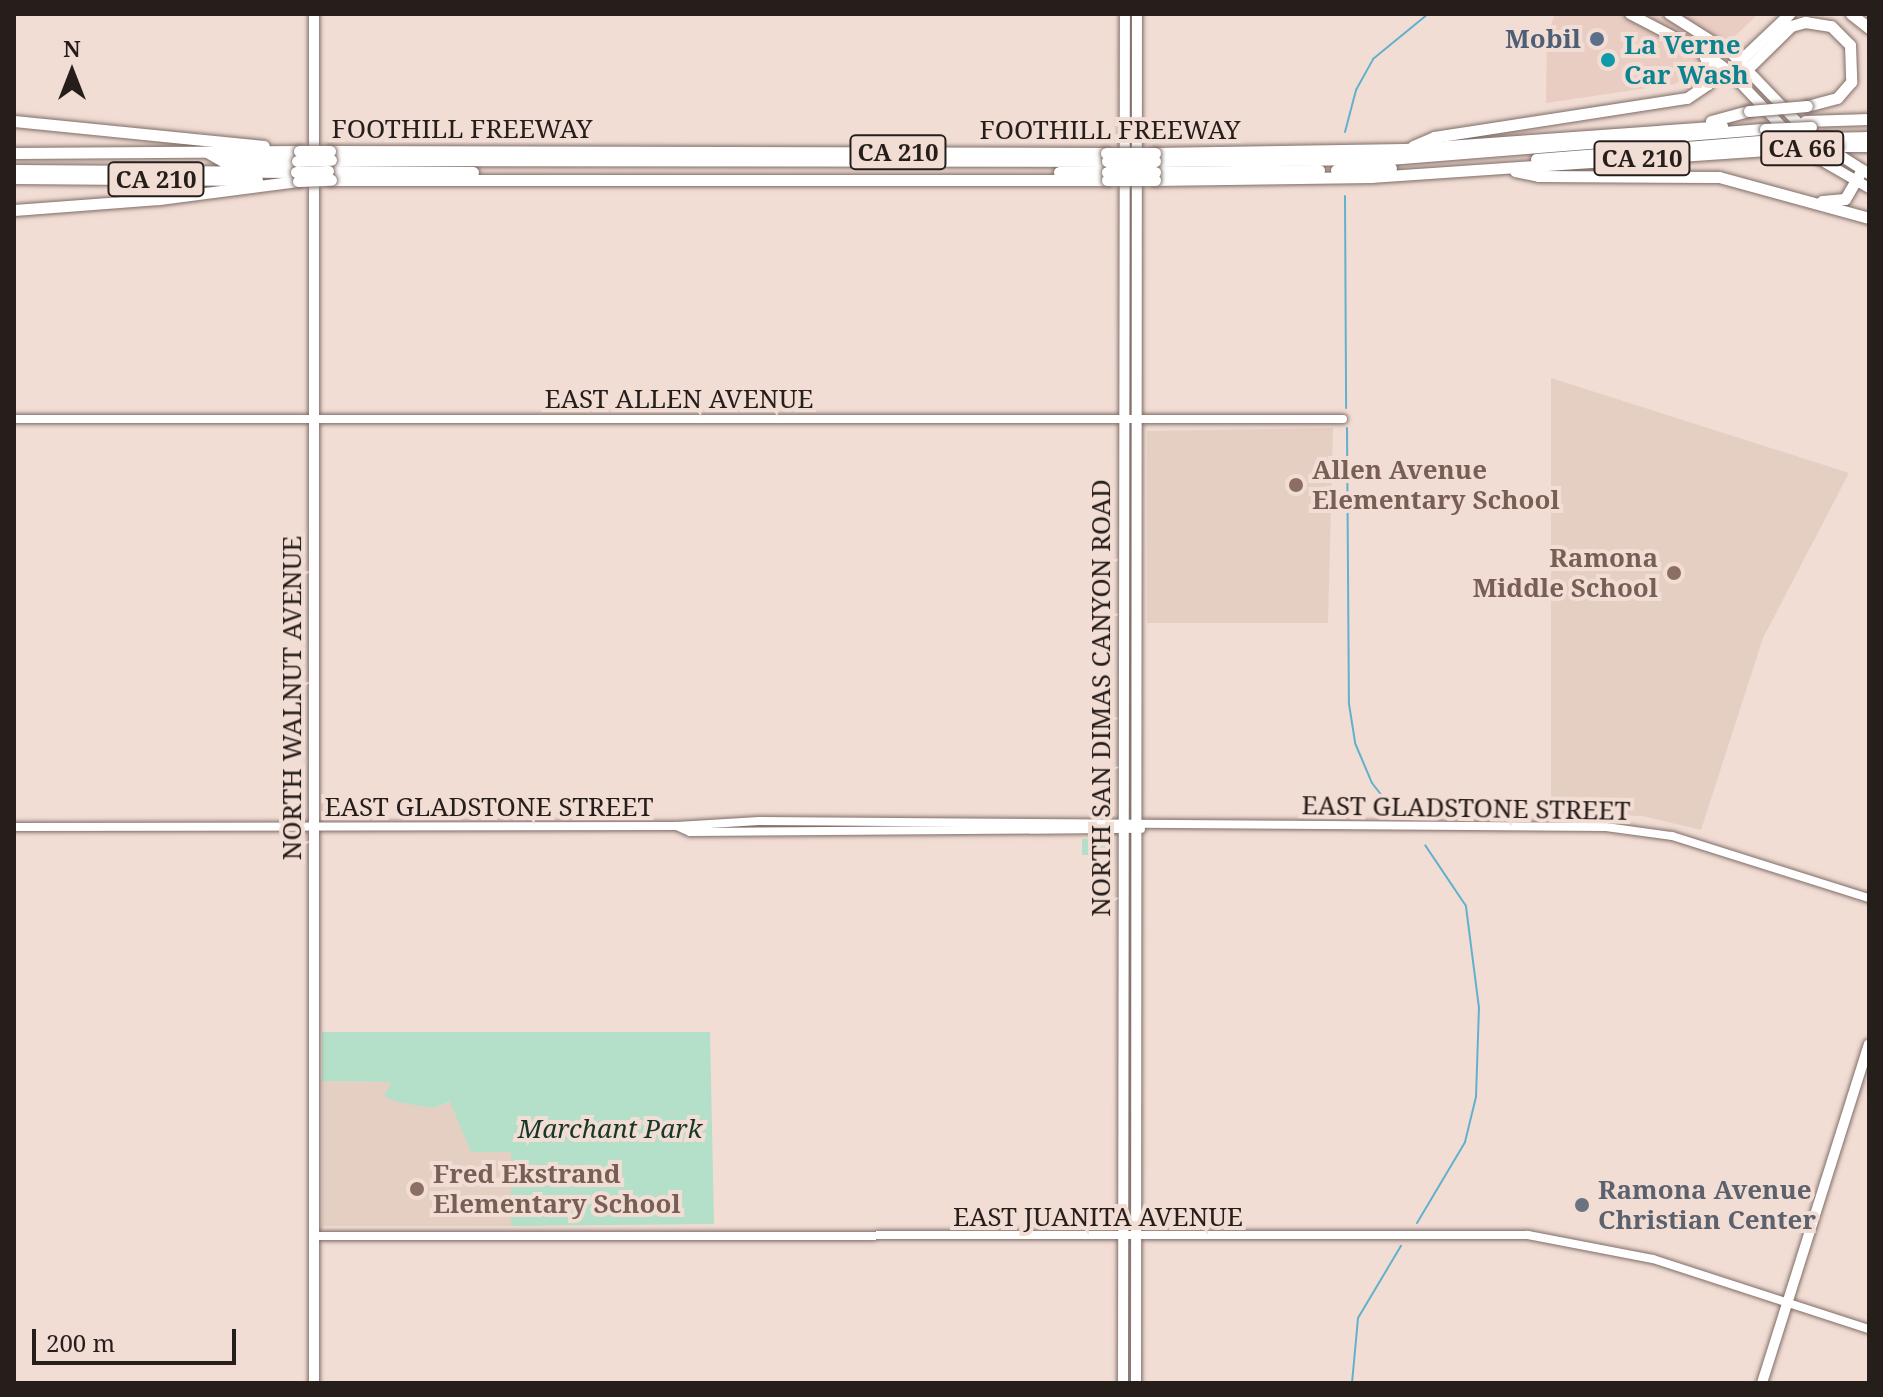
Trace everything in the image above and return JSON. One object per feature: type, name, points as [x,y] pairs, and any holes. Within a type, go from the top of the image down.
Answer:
[{"type":"highway","points":[[1733,75],[1789,14]]},
{"type":"highway","points":[[1851,14],[1869,28]]},
{"type":"highway","points":[[1692,127],[1749,111],[1807,106],[1837,98],[1851,82],[1850,45],[1831,26],[1805,22],[1791,26],[1743,65]]},
{"type":"highway","points":[[1405,149],[1434,137],[1687,98],[1708,84],[1711,72],[1703,52]]},
{"type":"highway","name":"FOOTHILL FREEWAY","points":[[14,153],[284,151],[297,166],[649,178],[1014,180],[1107,166],[1155,166],[1244,156],[1305,156],[1692,127],[1762,127],[1869,119]]},
{"type":"highway","points":[[14,121],[240,141],[284,151]]},
{"type":"highway","points":[[1808,124],[1869,126]]},
{"type":"highway","points":[[1305,156],[1482,153],[1762,127]]},
{"type":"highway","points":[[1319,174],[1774,140],[1869,137]]},
{"type":"highway","name":"FOOTHILL FREEWAY","points":[[14,178],[297,166],[1155,166],[1263,175],[1499,168],[1869,146]]},
{"type":"highway","points":[[206,151],[224,162],[297,166]]},
{"type":"highway","points":[[14,170],[297,166]]},
{"type":"highway","points":[[14,210],[159,199],[297,166]]},
{"type":"highway","points":[[1499,168],[1538,176],[1719,177],[1813,200],[1869,218]]},
{"type":"highway","points":[[1813,200],[1845,199],[1865,172]]},
{"type":"main road","name":"NORTH WALNUT AVENUE","points":[[314,14],[314,1383]]},
{"type":"main road","name":"NORTH SAN DIMAS CANYON ROAD","points":[[1123,1383],[1125,14]]},
{"type":"main road","name":"NORTH SAN DIMAS CANYON ROAD","points":[[1136,1383],[1137,14]]},
{"type":"main road","points":[[1630,14],[1703,52],[1733,75]]},
{"type":"main road","points":[[1669,14],[1743,65]]},
{"type":"main road","name":"CA 66","points":[[1743,65],[1786,113],[1865,172]]},
{"type":"main road","name":"CA 66","points":[[1733,75],[1805,151],[1869,188]]},
{"type":"main road","points":[[1762,1383],[1869,1044]]},
{"type":"street","name":"EAST ALLEN AVENUE","points":[[14,419],[314,422],[1343,419]]},
{"type":"street","name":"EAST GLADSTONE STREET","points":[[14,827],[677,826],[737,821],[1122,827],[1625,828],[1672,836],[1869,898]]},
{"type":"street","name":"EAST JUANITA AVENUE","points":[[314,1236],[1528,1235],[1653,1259],[1869,1329]]},
{"type":"shaded area","points":[[1555,14],[1758,14],[1699,71],[1675,84],[1546,103],[1547,35]]},
{"type":"shaded area","name":"Ramona Middle School","points":[[1551,378],[1849,473],[1763,638],[1701,830],[1642,816],[1551,814]]},
{"type":"shaded area","points":[[1333,428],[1328,623],[1147,623],[1147,431]]},
{"type":"shaded area","name":"Fred Ekstrand Elementary School","points":[[322,1081],[391,1082],[433,1108],[451,1102],[511,1152],[511,1226],[322,1226]]},
{"type":"green space","points":[[1082,839],[1110,840],[1115,855],[1082,855]]},
{"type":"green space","name":"Marchant Park","points":[[322,1032],[710,1032],[714,1224],[511,1226],[511,1152],[471,1152],[450,1102],[433,1108],[397,1102],[384,1096],[391,1082],[322,1081]]},
{"type":"waterway","points":[[1345,132],[1356,90],[1373,59],[1428,14]]},
{"type":"waterway","points":[[1345,196],[1346,408]]},
{"type":"waterway","points":[[1347,428],[1349,704],[1355,743],[1372,783],[1394,811]]},
{"type":"waterway","points":[[1417,1223],[1465,1142],[1476,1097],[1479,1008],[1466,906],[1425,845]]},
{"type":"waterway","points":[[1352,1383],[1358,1318],[1401,1246]]},
{"type":"place","name":"Mobil","points":[[1597,39]]},
{"type":"place","name":"La Verne Car Wash","points":[[1608,60]]},
{"type":"place","name":"Allen Avenue Elementary School","points":[[1296,485]]},
{"type":"place","name":"Ramona Middle School","points":[[1674,573]]},
{"type":"place","name":"Fred Ekstrand Elementary School","points":[[417,1189]]},
{"type":"place","name":"Ramona Avenue Christian Center","points":[[1582,1205]]}]
